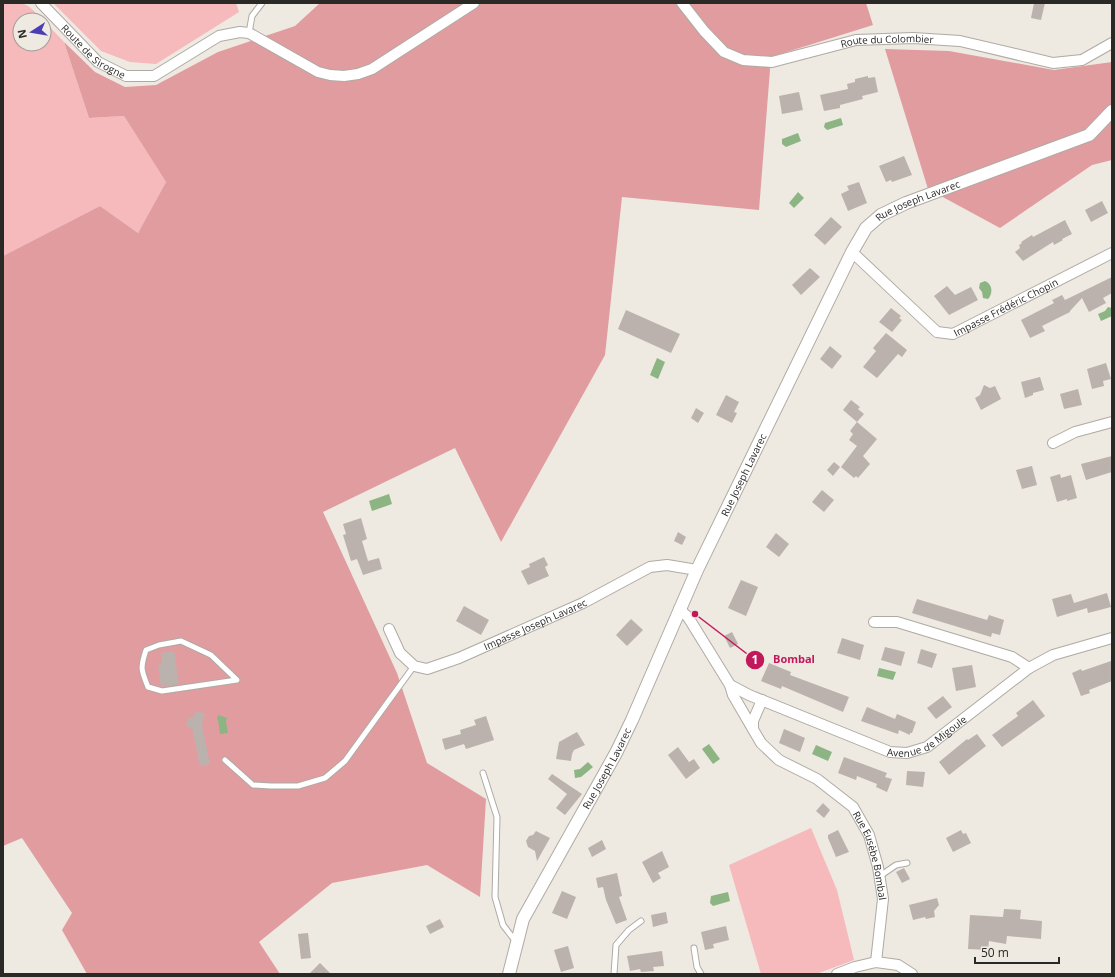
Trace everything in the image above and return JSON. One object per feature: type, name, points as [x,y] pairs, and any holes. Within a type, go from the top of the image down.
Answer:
[{"type":"street","name":"Route de Sirogne","points":[[41,3],[98,62],[126,76],[154,76],[219,36],[245,33]]},
{"type":"street","points":[[245,33],[318,72],[344,76],[358,74],[383,62],[474,3]]},
{"type":"street","name":"Route du Colombier","points":[[682,3],[704,31],[724,52],[743,60],[772,62],[856,40],[913,38],[960,41],[1053,63],[1082,60],[1112,43]]},
{"type":"street","name":"Rue Joseph Lavarec","points":[[509,974],[523,920],[616,753],[632,720],[697,570],[852,252],[866,228],[881,215],[906,203],[1089,135],[1112,111]]},
{"type":"street","name":"Impasse Frédéric Chopin","points":[[852,252],[937,332],[953,334],[1112,253]]},
{"type":"street","points":[[1053,443],[1075,432],[1112,422]]},
{"type":"street","name":"Impasse Joseph Lavarec","points":[[414,666],[426,669],[459,658],[583,603],[650,567],[667,565],[697,570]]},
{"type":"street","name":"Rue Eusèbe Bombal","points":[[679,609],[688,617],[730,685],[733,695],[761,743],[779,760],[817,779],[853,807],[869,835],[880,876],[883,899],[876,962]]},
{"type":"street","points":[[874,622],[897,622],[1012,657],[1029,668]]},
{"type":"street","points":[[389,629],[400,653],[414,666]]},
{"type":"street","name":"Avenue de Migoule","points":[[730,685],[762,700],[890,752],[907,753],[927,747],[1029,668],[1053,655],[1112,638]]},
{"type":"street","points":[[753,729],[753,721],[762,700]]},
{"type":"street","points":[[837,974],[855,967],[876,962],[898,965],[912,974]]},
{"type":"lane","points":[[245,33],[252,16],[262,3]]},
{"type":"lane","points":[[181,641],[211,655],[237,680],[162,691],[148,687],[141,663],[146,650],[159,645],[181,641]]},
{"type":"lane","points":[[225,760],[253,785],[298,786],[325,778],[345,760],[414,666]]},
{"type":"lane","points":[[483,773],[497,817],[495,897],[503,925],[513,938],[518,939]]},
{"type":"lane","points":[[880,876],[896,865],[907,863]]},
{"type":"lane","points":[[614,974],[616,945],[629,930],[641,921]]},
{"type":"lane","points":[[694,948],[697,967],[701,974]]},
{"type":"shaded area","points":[[3,3],[17,3],[26,5],[35,12],[12,12],[12,52],[52,52],[52,29],[64,42],[89,118],[124,116],[166,182],[138,233],[100,206],[3,256]]},
{"type":"shaded area","points":[[53,3],[236,3],[239,12],[156,64],[130,62],[101,51]]},
{"type":"shaded area","points":[[320,3],[866,3],[873,25],[771,57],[759,210],[622,197],[605,355],[501,542],[455,448],[323,512],[397,673],[427,763],[486,799],[480,897],[427,865],[332,883],[259,942],[280,974],[87,974],[62,930],[72,913],[22,838],[3,846],[3,256],[100,206],[138,233],[166,182],[124,116],[89,118],[64,42],[95,72],[125,87],[156,85],[218,52],[295,26]]},
{"type":"shaded area","points":[[885,49],[949,51],[1054,70],[1112,62],[1112,160],[1092,165],[1000,228],[928,189]]},
{"type":"shaded area","points":[[841,118],[843,125],[827,130],[824,127],[825,123]]},
{"type":"shaded area","points":[[798,133],[801,141],[786,147],[782,144],[782,139]]},
{"type":"shaded area","points":[[798,192],[804,198],[794,208],[789,203]]},
{"type":"shaded area","points":[[985,281],[990,284],[991,287],[991,294],[988,299],[983,298],[982,292],[979,288],[980,283]]},
{"type":"shaded area","points":[[1108,307],[1112,308],[1112,316],[1101,321],[1098,314],[1105,311]]},
{"type":"shaded area","points":[[657,358],[665,362],[658,379],[650,375]]},
{"type":"shaded area","points":[[389,494],[392,504],[372,511],[369,501]]},
{"type":"shaded area","points":[[879,668],[896,672],[893,680],[877,676]]},
{"type":"shaded area","points":[[218,715],[227,718],[226,722],[228,733],[220,734],[217,719]]},
{"type":"shaded area","points":[[709,744],[720,759],[713,764],[702,749]]},
{"type":"shaded area","points":[[816,745],[832,752],[828,761],[812,754]]},
{"type":"shaded area","points":[[588,762],[593,767],[581,777],[575,778],[574,770],[580,769]]},
{"type":"shaded area","points":[[811,828],[837,890],[854,960],[816,974],[761,974],[729,865]]},
{"type":"shaded area","points":[[728,892],[730,901],[713,906],[710,903],[711,896]]},
{"type":"building","points":[[1034,3],[1045,3],[1041,20],[1031,18]]},
{"type":"building","points":[[868,76],[868,78],[875,77],[878,92],[862,96],[863,99],[840,105],[840,108],[824,111],[820,95],[848,89],[847,84],[855,82],[855,79]]},
{"type":"building","points":[[799,92],[803,110],[782,114],[779,96]]},
{"type":"building","points":[[904,156],[912,175],[892,182],[891,180],[886,182],[879,166]]},
{"type":"building","points":[[859,182],[867,203],[848,211],[841,194],[849,190],[847,186]]},
{"type":"building","points":[[1102,201],[1108,213],[1091,222],[1085,210]]},
{"type":"building","points":[[831,217],[842,227],[825,245],[814,235]]},
{"type":"building","points":[[1065,220],[1072,234],[1062,239],[1063,240],[1054,245],[1053,242],[1023,261],[1015,252],[1020,248],[1019,245],[1022,243],[1021,242],[1032,235],[1033,237]]},
{"type":"building","points":[[810,268],[820,277],[801,295],[792,285]]},
{"type":"building","points":[[1112,277],[1112,293],[1103,298],[1106,303],[1089,312],[1082,298],[1070,312],[1042,326],[1045,331],[1030,338],[1021,320],[1054,303],[1052,300],[1062,295],[1065,300]]},
{"type":"building","points":[[947,286],[955,295],[971,287],[978,300],[949,315],[934,296]]},
{"type":"building","points":[[891,308],[901,316],[899,318],[902,320],[892,332],[879,322]]},
{"type":"building","points":[[626,310],[680,334],[671,353],[618,329]]},
{"type":"building","points":[[886,333],[907,350],[902,357],[898,354],[877,378],[863,367],[876,351],[873,348]]},
{"type":"building","points":[[830,346],[842,356],[832,369],[820,359]]},
{"type":"building","points":[[1106,363],[1111,379],[1103,381],[1104,386],[1092,389],[1087,369]]},
{"type":"building","points":[[1040,377],[1044,390],[1033,393],[1033,395],[1025,398],[1021,382]]},
{"type":"building","points":[[984,385],[990,388],[995,386],[1001,399],[981,410],[975,398],[980,395]]},
{"type":"building","points":[[1078,389],[1082,405],[1064,409],[1060,394]]},
{"type":"building","points":[[726,395],[739,402],[734,412],[737,413],[732,423],[716,415]]},
{"type":"building","points":[[851,400],[860,407],[858,409],[864,414],[857,422],[843,410]]},
{"type":"building","points":[[696,408],[704,413],[698,423],[691,418]]},
{"type":"building","points":[[857,422],[877,439],[863,456],[870,464],[858,478],[856,476],[854,478],[841,467],[857,446],[849,440],[853,434],[850,431]]},
{"type":"building","points":[[1112,456],[1112,472],[1086,480],[1081,464]]},
{"type":"building","points":[[834,462],[840,467],[833,476],[827,470]]},
{"type":"building","points":[[1032,466],[1037,485],[1022,489],[1016,470]]},
{"type":"building","points":[[1060,474],[1061,478],[1071,475],[1077,498],[1057,502],[1050,477]]},
{"type":"building","points":[[822,490],[834,500],[824,512],[812,502]]},
{"type":"building","points":[[361,518],[367,539],[362,541],[368,561],[379,558],[382,569],[363,575],[357,559],[351,561],[343,535],[346,534],[343,524]]},
{"type":"building","points":[[678,532],[686,537],[682,545],[674,541]]},
{"type":"building","points":[[776,533],[789,544],[779,557],[766,547]]},
{"type":"building","points":[[544,557],[548,565],[545,567],[549,576],[528,585],[521,571],[530,567],[529,564]]},
{"type":"building","points":[[741,580],[758,587],[746,616],[728,608]]},
{"type":"building","points":[[1107,593],[1111,607],[1088,613],[1087,608],[1057,617],[1052,599],[1071,594],[1074,603]]},
{"type":"building","points":[[917,599],[987,620],[989,615],[1004,620],[1000,635],[992,633],[991,637],[912,613]]},
{"type":"building","points":[[464,606],[489,620],[481,635],[456,621]]},
{"type":"building","points":[[631,619],[643,630],[627,646],[616,635]]},
{"type":"building","points":[[732,632],[738,644],[730,648],[724,636]]},
{"type":"building","points":[[842,638],[864,645],[860,660],[837,653]]},
{"type":"building","points":[[885,647],[905,652],[901,666],[881,660]]},
{"type":"building","points":[[921,649],[937,654],[932,668],[917,663]]},
{"type":"building","points":[[174,651],[179,684],[161,687],[158,665],[162,664],[161,653]]},
{"type":"building","points":[[1111,661],[1112,681],[1089,690],[1090,693],[1081,696],[1072,673]]},
{"type":"building","points":[[769,663],[791,672],[790,675],[849,697],[843,712],[782,686],[781,689],[761,681]]},
{"type":"building","points":[[972,665],[976,687],[956,691],[952,668]]},
{"type":"building","points":[[943,696],[952,707],[936,719],[927,708]]},
{"type":"building","points":[[1033,700],[1045,716],[1002,747],[992,735],[1018,716],[1016,713]]},
{"type":"building","points":[[867,707],[895,719],[897,714],[916,722],[912,733],[910,733],[910,735],[899,730],[898,734],[861,721]]},
{"type":"building","points":[[196,711],[205,714],[202,725],[210,764],[200,766],[192,728],[186,726],[189,717],[193,718]]},
{"type":"building","points":[[486,716],[494,740],[466,749],[464,744],[445,750],[442,739],[461,734],[460,730],[476,725],[474,720]]},
{"type":"building","points":[[784,729],[805,738],[800,752],[779,743]]},
{"type":"building","points":[[577,732],[585,745],[574,750],[571,761],[556,759],[559,742]]},
{"type":"building","points":[[977,734],[986,746],[949,775],[939,762],[967,739],[968,740]]},
{"type":"building","points":[[678,747],[689,762],[694,759],[700,768],[686,779],[668,755]]},
{"type":"building","points":[[844,757],[887,773],[885,777],[892,779],[887,792],[876,787],[877,784],[857,776],[856,780],[838,773]]},
{"type":"building","points":[[907,771],[925,772],[923,787],[906,785]]},
{"type":"building","points":[[552,774],[582,794],[565,815],[556,808],[567,794],[548,779]]},
{"type":"building","points":[[823,803],[830,810],[824,818],[816,811]]},
{"type":"building","points":[[838,830],[849,852],[836,857],[828,835]]},
{"type":"building","points":[[961,830],[963,834],[966,833],[971,843],[953,852],[946,838]]},
{"type":"building","points":[[536,831],[550,838],[537,861],[535,851],[528,847],[526,841],[529,836],[533,835]]},
{"type":"building","points":[[602,840],[606,849],[592,857],[588,848]]},
{"type":"building","points":[[662,851],[669,867],[658,873],[661,878],[653,883],[642,862]]},
{"type":"building","points":[[904,868],[910,879],[902,883],[896,872]]},
{"type":"building","points":[[617,873],[622,896],[619,897],[627,920],[616,924],[606,900],[603,887],[598,888],[596,878]]},
{"type":"building","points":[[562,891],[576,897],[567,919],[552,913]]},
{"type":"building","points":[[937,898],[939,905],[934,911],[935,917],[926,919],[925,917],[913,920],[909,905]]},
{"type":"building","points":[[1004,909],[1021,910],[1020,919],[1042,921],[1041,939],[1007,936],[1006,944],[989,941],[988,950],[968,949],[970,915],[1003,917]]},
{"type":"building","points":[[666,912],[668,923],[653,927],[651,915]]},
{"type":"building","points":[[440,919],[444,927],[430,934],[426,926]]},
{"type":"building","points":[[726,926],[729,940],[713,944],[714,948],[705,950],[701,932]]},
{"type":"building","points":[[308,933],[311,958],[301,959],[298,934]]},
{"type":"building","points":[[568,946],[574,968],[561,972],[554,950]]},
{"type":"building","points":[[662,951],[664,966],[653,967],[654,971],[641,972],[640,969],[630,971],[627,956]]},
{"type":"building","points":[[320,963],[331,974],[309,974]]},
{"type":"place","name":"Bombal","points":[[695,614]]}]
